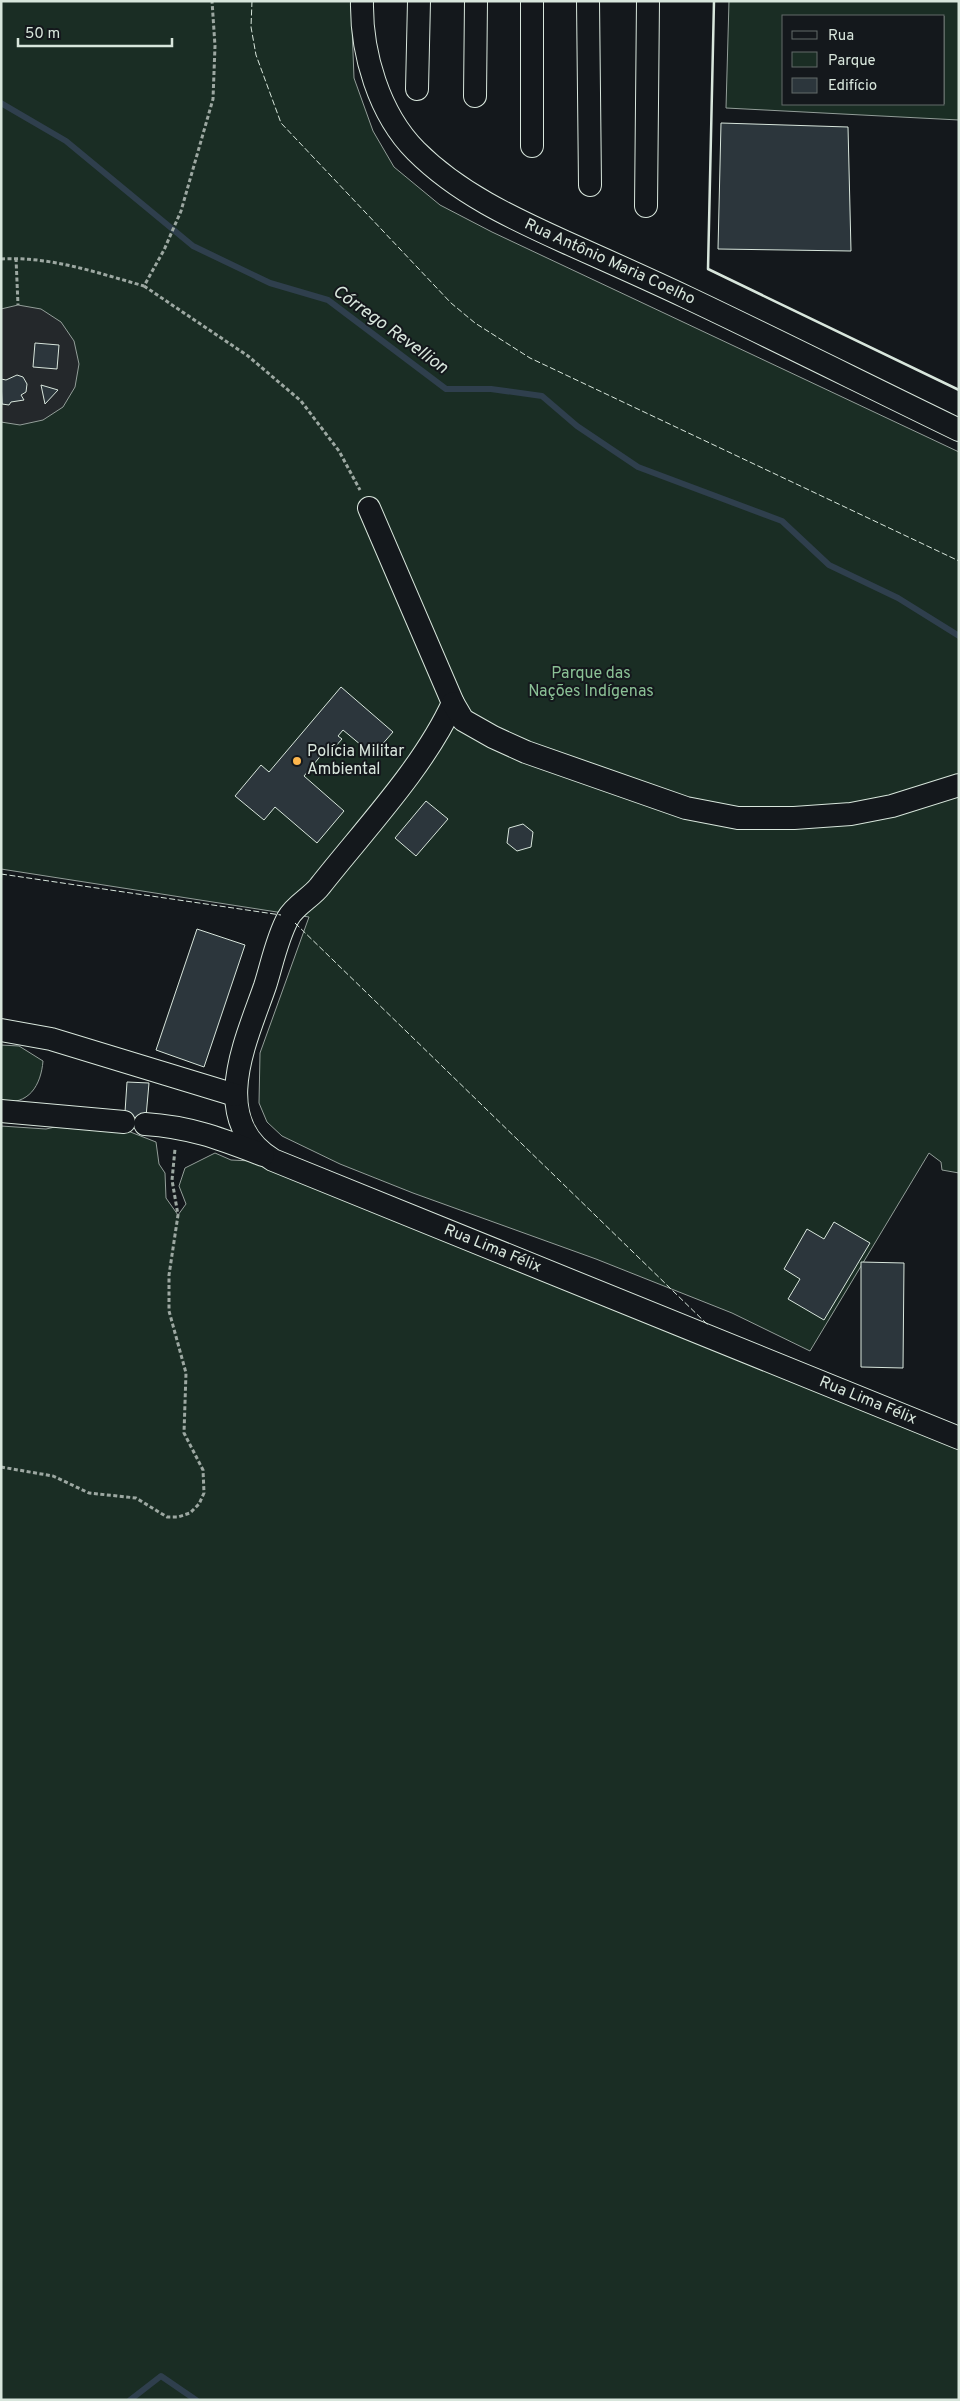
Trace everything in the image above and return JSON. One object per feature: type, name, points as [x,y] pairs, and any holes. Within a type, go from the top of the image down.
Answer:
[{"type":"street","name":"Rua Antônio Maria Coelho","points":[[362,1],[361,18],[372,75],[383,106],[415,151],[452,182],[502,214],[687,297],[959,430]]},
{"type":"street","points":[[417,89],[419,1]]},
{"type":"street","points":[[475,96],[476,1]]},
{"type":"street","points":[[532,1],[532,146]]},
{"type":"street","points":[[588,1],[590,185]]},
{"type":"street","points":[[646,206],[648,1]]},
{"type":"street","points":[[369,508],[453,703],[463,720],[526,752],[686,808],[738,818],[794,818],[851,814],[892,806],[959,785]]},
{"type":"street","name":"Rua Lima Félix","points":[[453,703],[427,750],[318,890],[288,916],[240,1058],[235,1095],[241,1128],[260,1152],[273,1160],[959,1438]]},
{"type":"street","points":[[1,1030],[51,1038],[235,1095]]},
{"type":"street","points":[[1,1111],[177,1126],[208,1134],[273,1160]]},
{"type":"path","points":[[144,286],[164,250],[181,211],[213,99],[215,46],[212,1]]},
{"type":"path","points":[[1,258],[16,258],[70,266],[144,286],[248,356],[301,401],[339,451],[369,508]]},
{"type":"path","points":[[16,258],[18,305]]},
{"type":"path","points":[[1,1467],[53,1476],[89,1493],[136,1498],[167,1517],[178,1517],[190,1513],[199,1504],[204,1493],[203,1470],[184,1433],[186,1373],[169,1310],[169,1275],[178,1215],[172,1180],[177,1126]]},
{"type":"green space","name":"Parque das Nações Indígenas","points":[[1,1],[351,1],[354,78],[373,131],[394,167],[440,205],[492,232],[959,452],[959,1173],[942,1170],[941,1162],[929,1153],[810,1351],[732,1313],[596,1259],[413,1193],[340,1164],[282,1136],[267,1122],[259,1103],[260,1053],[309,917],[1,869]]},
{"type":"green space","points":[[729,1],[959,1],[959,120],[726,108]]},
{"type":"green space","points":[[1,1045],[19,1046],[43,1061],[40,1078],[32,1092],[26,1097],[11,1102],[1,1101]]},
{"type":"green space","points":[[77,1122],[115,1126],[156,1142],[159,1164],[165,1173],[166,1198],[178,1215],[186,1204],[179,1186],[185,1168],[215,1153],[231,1160],[272,1162],[959,1442],[959,2400],[1,2400],[1,1126],[46,1129]]},
{"type":"shaded area","points":[[18,305],[41,309],[61,322],[74,341],[79,364],[75,387],[63,407],[43,420],[20,425],[1,422],[1,309]]},
{"type":"building","points":[[721,123],[848,127],[851,251],[718,249]]},
{"type":"building","points":[[35,343],[59,345],[57,369],[33,367]]},
{"type":"building","points":[[17,375],[23,377],[27,384],[26,392],[21,395],[24,400],[11,402],[9,405],[2,404],[1,379],[6,380]]},
{"type":"building","points":[[41,385],[58,390],[45,404]]},
{"type":"building","name":"Polícia Militar Ambiental","points":[[341,687],[393,732],[373,755],[343,730],[338,736],[342,739],[327,756],[323,753],[304,776],[344,811],[317,843],[275,807],[264,820],[235,796],[261,765],[269,772]]},
{"type":"building","points":[[426,801],[448,819],[416,856],[395,838]]},
{"type":"building","points":[[523,824],[533,832],[531,847],[517,851],[507,843],[509,828]]},
{"type":"building","points":[[197,929],[245,945],[204,1067],[156,1050]]},
{"type":"building","points":[[127,1082],[149,1083],[145,1128],[124,1127]]},
{"type":"building","points":[[834,1222],[870,1243],[824,1320],[788,1299],[800,1279],[784,1269],[807,1229],[824,1239]]},
{"type":"building","points":[[861,1262],[904,1263],[903,1368],[861,1367]]},
{"type":"waterway","name":"Córrego Revellion","points":[[1,103],[66,141],[193,246],[270,283],[328,300],[446,389],[491,389],[542,396],[577,426],[638,467],[782,521],[829,565],[898,598],[959,636]]},
{"type":"waterway","points":[[130,2400],[161,2376],[196,2400]]},
{"type":"fence","points":[[252,1],[251,27],[256,55],[281,123],[451,303],[475,323],[530,358],[959,561]]},
{"type":"fence","points":[[1,874],[281,915]]},
{"type":"fence","points":[[295,923],[709,1326]]},
{"type":"wall","points":[[714,1],[708,269],[959,390]]},
{"type":"place","name":"Polícia Militar Ambiental","points":[[297,761]]}]
